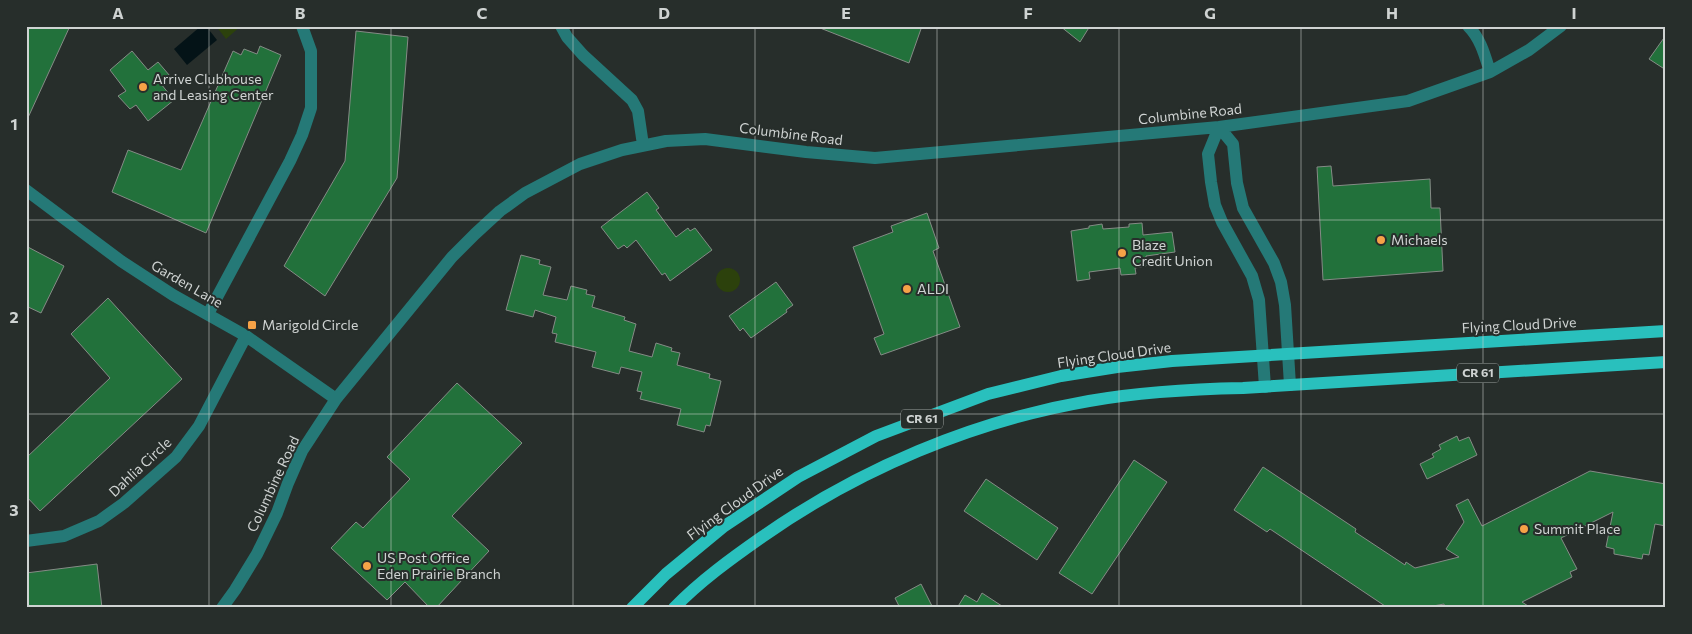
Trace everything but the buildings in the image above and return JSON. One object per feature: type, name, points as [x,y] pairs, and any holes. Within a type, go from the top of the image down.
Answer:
[{"type":"main road","name":"Flying Cloud Drive","points":[[632,608],[666,574],[723,527],[798,477],[876,436],[988,394],[1062,376],[1118,366],[1263,355],[1666,331]]},
{"type":"main road","name":"CR 61","points":[[674,608],[745,548],[827,494],[891,463],[950,438],[1088,401],[1127,395],[1186,390],[1265,387],[1666,362]]},
{"type":"street","points":[[208,314],[290,161],[302,135],[311,108],[311,51],[302,26]]},
{"type":"street","points":[[561,26],[567,37],[583,55],[632,100],[638,111],[643,145]]},
{"type":"street","points":[[1468,26],[1474,32],[1482,48],[1490,72]]},
{"type":"street","name":"Columbine Road","points":[[222,608],[257,554],[277,513],[302,451],[336,399],[452,257],[500,211],[544,182],[580,164],[622,150],[666,141],[705,139],[806,152],[875,158],[1220,127],[1408,101],[1490,72],[1529,50],[1561,26]]},
{"type":"street","points":[[1265,387],[1259,300],[1256,287],[1252,276],[1222,222],[1215,205],[1211,182],[1208,154],[1220,127],[1233,144],[1237,183],[1243,208],[1274,263],[1281,282],[1285,305],[1290,385]]},
{"type":"street","name":"Garden Lane","points":[[26,190],[121,261],[173,295],[246,336],[336,399]]},
{"type":"street","name":"Dahlia Circle","points":[[26,541],[64,536],[99,521],[124,503],[176,457],[199,426],[246,336]]},
{"type":"green space","points":[[216,26],[241,26],[226,39]]},
{"type":"green space","points":[[728,268],[737,271],[740,280],[737,289],[728,292],[719,289],[716,280],[719,271]]},
{"type":"shaded area","points":[[201,26],[206,26],[217,40],[187,65],[174,49]]},
{"type":"place","name":"Arrive Clubhouse and Leasing Center","points":[[143,87]]},
{"type":"place","name":"Michaels","points":[[1381,240]]},
{"type":"place","name":"Blaze Credit Union","points":[[1122,253]]},
{"type":"place","name":"ALDI","points":[[907,289]]},
{"type":"place","name":"Marigold Circle","points":[[252,325]]},
{"type":"place","name":"Summit Place","points":[[1524,529]]},
{"type":"place","name":"US Post Office Eden Prairie Branch","points":[[367,566]]}]
